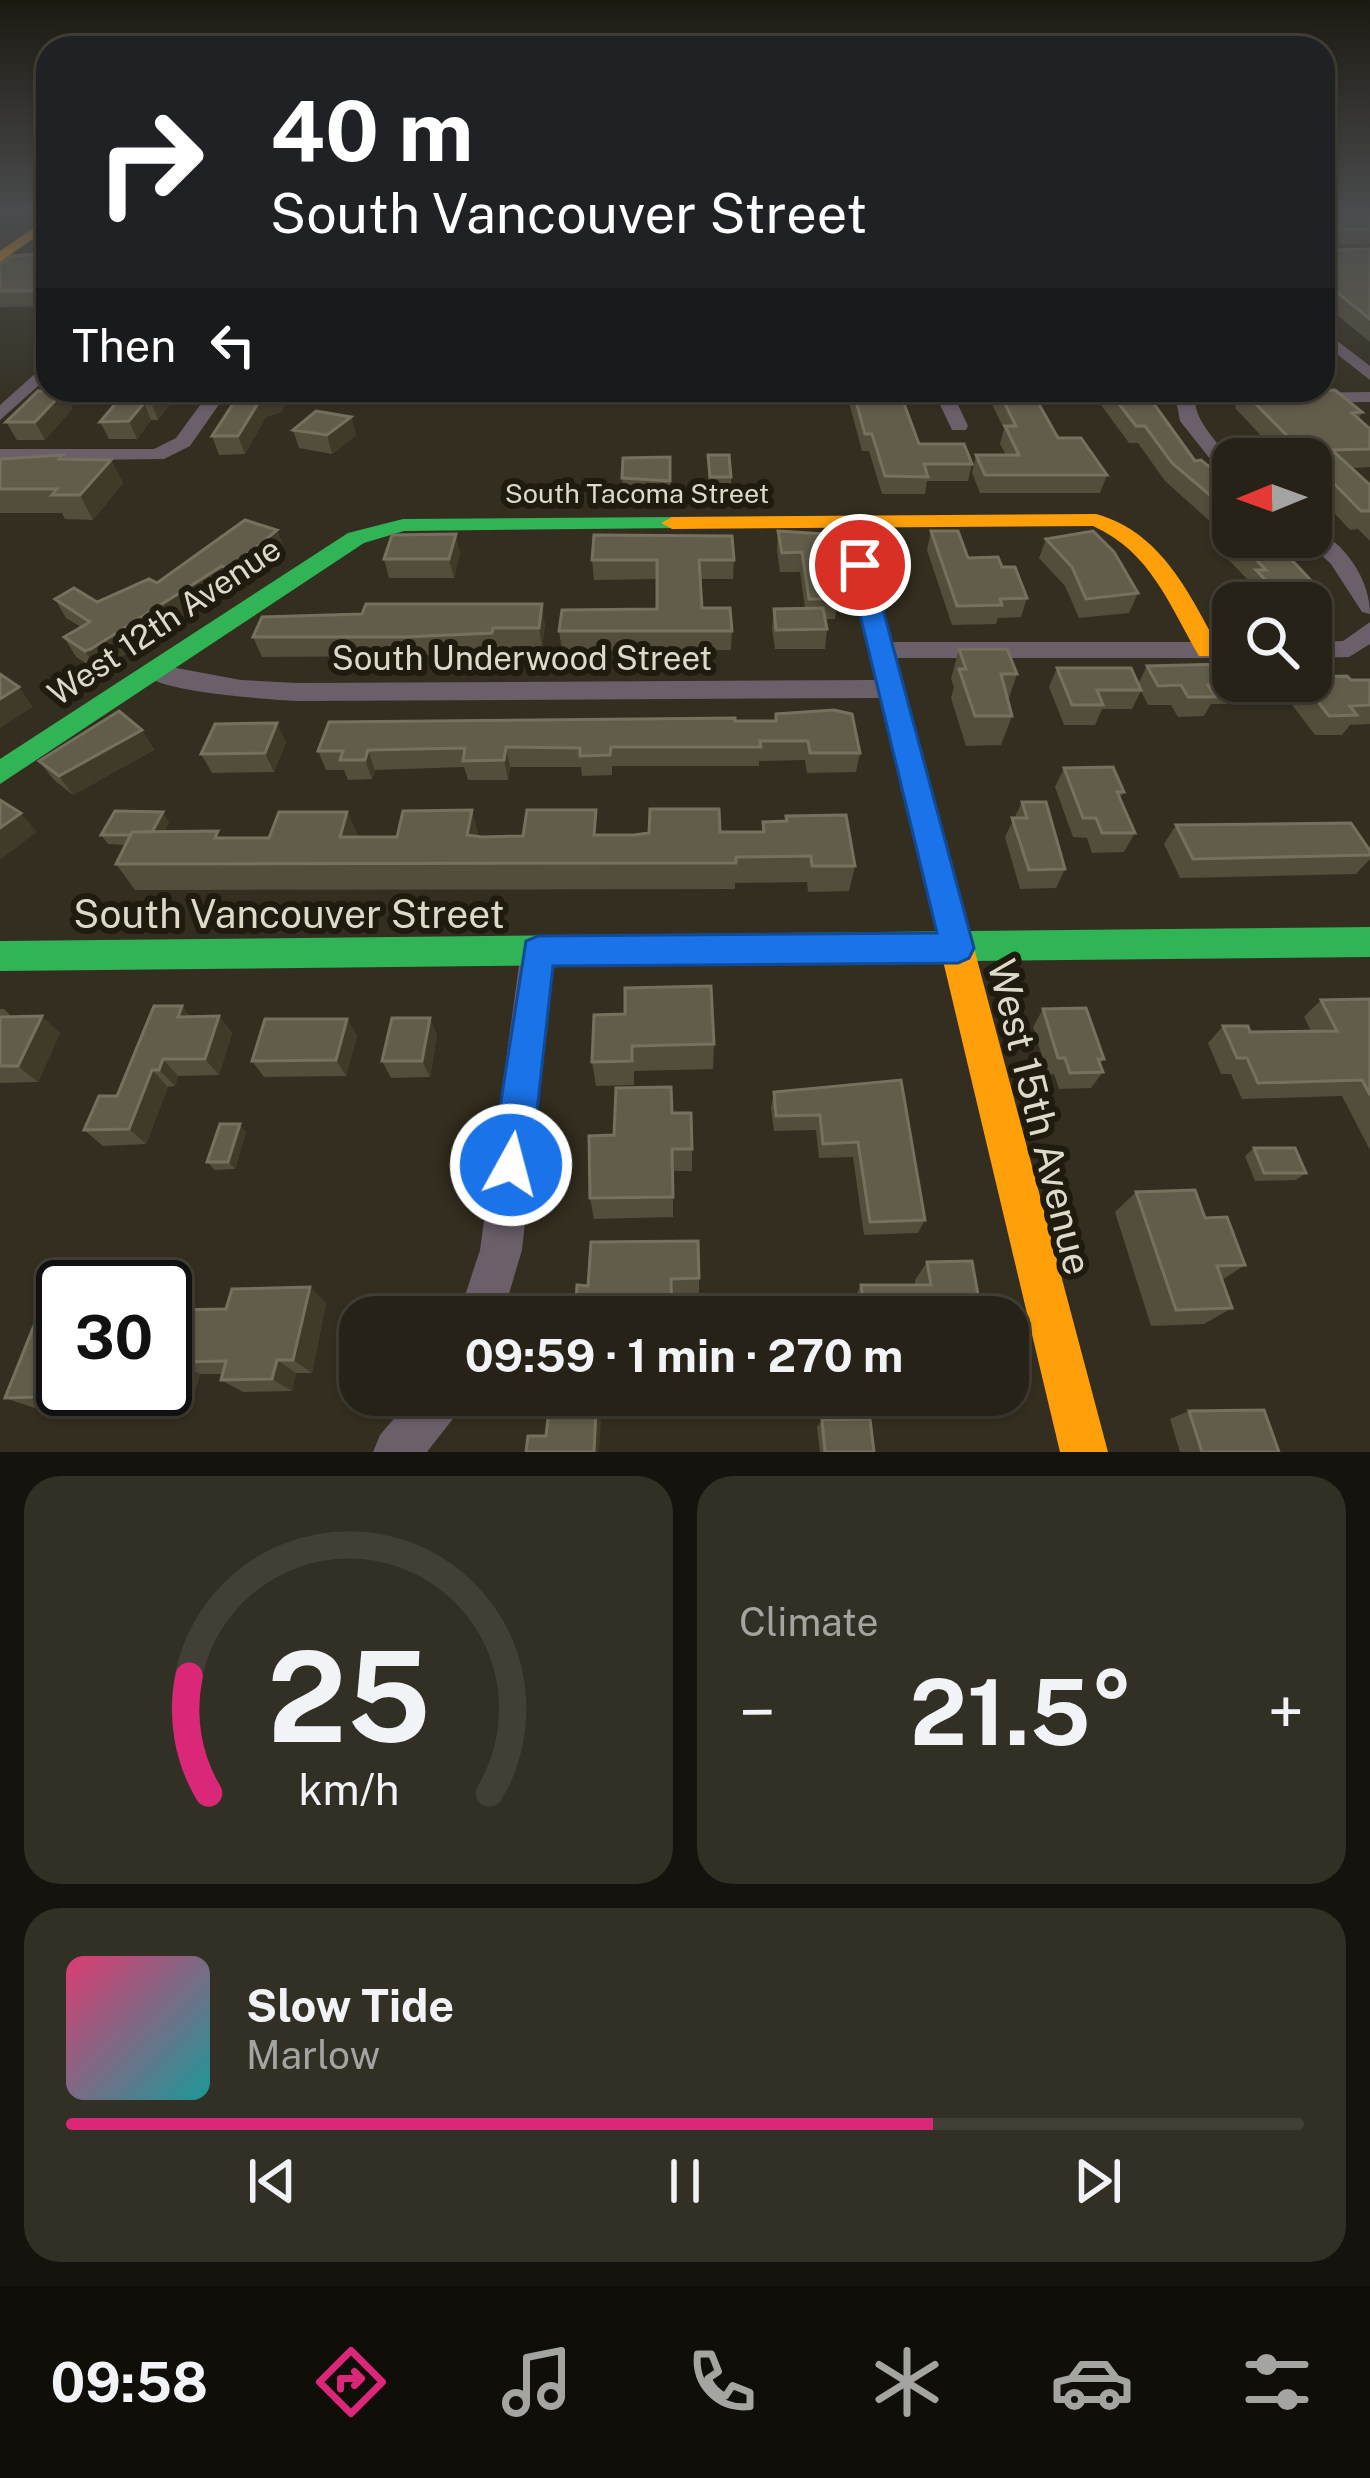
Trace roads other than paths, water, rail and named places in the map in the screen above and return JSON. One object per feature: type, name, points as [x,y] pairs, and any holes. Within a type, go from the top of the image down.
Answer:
[{"type":"street","points":[[1335,345],[1370,375]]},
{"type":"street","points":[[0,415],[36,380]]},
{"type":"street","points":[[1335,397],[1370,397]]},
{"type":"street","points":[[0,455],[157,455],[173,450],[211,402]]},
{"type":"street","points":[[948,402],[959,426]]},
{"type":"street","points":[[1183,402],[1189,421],[1212,449]]},
{"type":"street","name":"South Tacoma Street","points":[[369,530],[403,525],[1080,519],[1121,527],[1144,542],[1212,637]]},
{"type":"street","name":"West 15th Avenue","points":[[849,522],[1084,1452]]},
{"type":"street","name":"West 12th Avenue","points":[[0,773],[369,530]]},
{"type":"street","points":[[1332,554],[1370,607]]},
{"type":"street","points":[[1332,649],[1349,649],[1370,630]]},
{"type":"street","points":[[881,650],[1212,650]]},
{"type":"street","name":"South Underwood Street","points":[[155,673],[282,692],[891,689]]},
{"type":"street","name":"South Vancouver Street","points":[[0,956],[1370,942]]},
{"type":"street","points":[[487,1296],[501,1250],[538,951]]},
{"type":"street","points":[[397,1452],[426,1416]]}]
